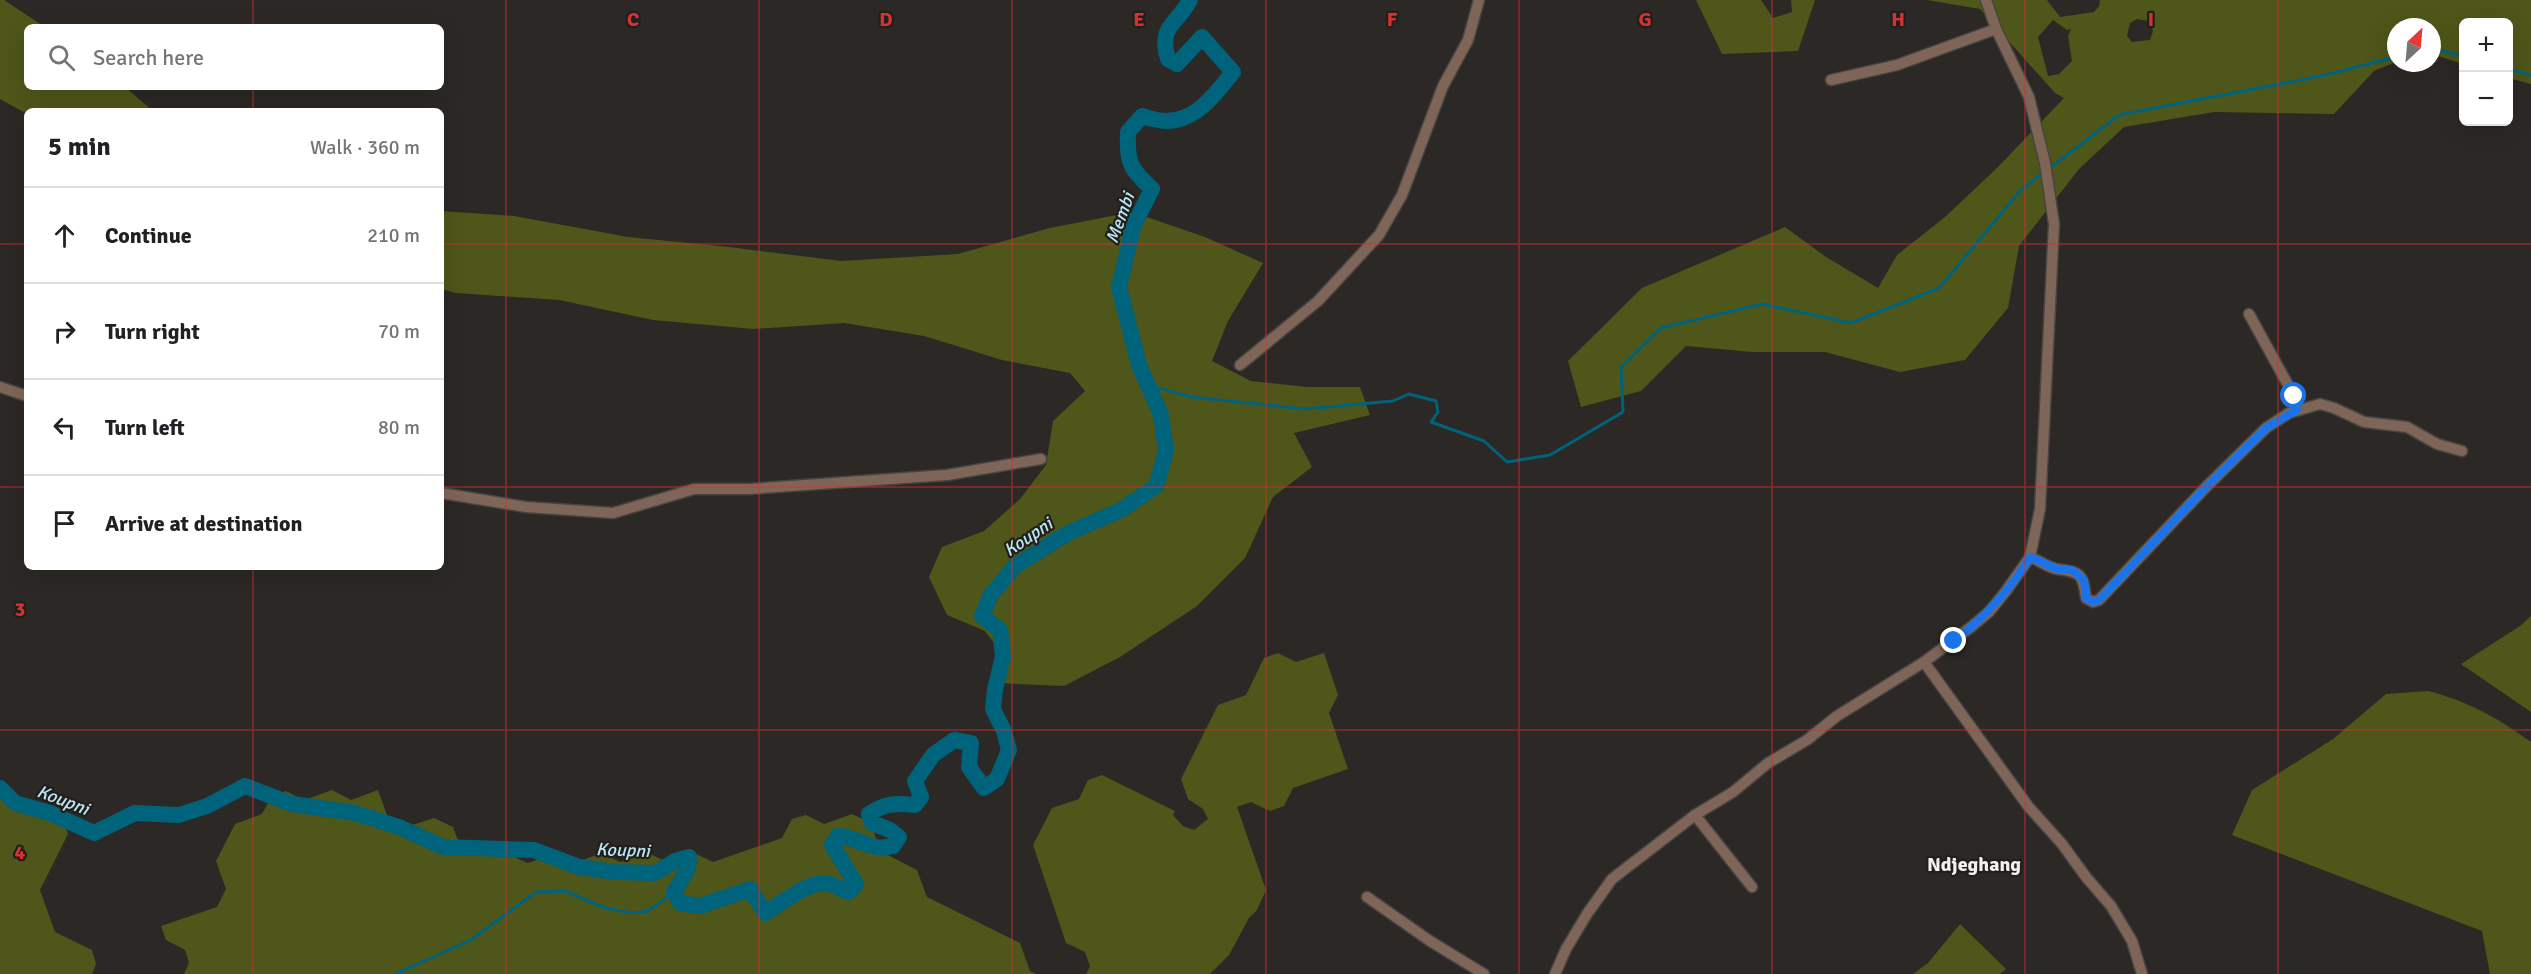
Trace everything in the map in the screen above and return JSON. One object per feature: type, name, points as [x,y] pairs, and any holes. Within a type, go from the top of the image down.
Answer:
[{"type":"street","points":[[1240,365],[1317,301],[1378,235],[1402,195],[1443,86],[1468,40],[1479,0]]},
{"type":"street","points":[[1555,974],[1566,949],[1587,914],[1612,879],[1695,815],[1732,792],[1768,763],[1807,740],[1838,716],[1924,662],[1989,612],[2020,574],[2030,557],[2040,509],[2054,224],[2045,162],[2029,97],[1996,29],[1986,0]]},
{"type":"street","points":[[1831,80],[1898,65],[1996,29]]},
{"type":"street","points":[[2249,314],[2292,392],[2297,410]]},
{"type":"street","points":[[0,387],[24,395]]},
{"type":"street","points":[[2030,557],[2057,569],[2072,570],[2084,580],[2086,598],[2093,602],[2099,600],[2207,486],[2266,428],[2297,410],[2320,404],[2364,422],[2408,427],[2437,444],[2462,451]]},
{"type":"street","points":[[444,493],[526,507],[613,513],[694,489],[749,489],[947,475],[1041,459]]},
{"type":"street","points":[[1924,662],[2028,806],[2062,844],[2125,926],[2141,965],[2142,974]]},
{"type":"street","points":[[1695,815],[1752,887]]},
{"type":"street","points":[[1367,897],[1439,947],[1484,974]]},
{"type":"green space","points":[[0,0],[4,0],[40,24],[24,24],[24,90],[128,90],[150,108],[24,108],[24,112],[0,99]]},
{"type":"green space","points":[[1696,0],[1761,0],[1773,18],[1792,12],[1791,0],[1815,0],[1798,51],[1722,54]]},
{"type":"green space","points":[[1927,0],[2047,0],[2060,17],[2094,12],[2100,0],[2531,0],[2531,84],[2513,79],[2513,18],[2459,18],[2459,63],[2441,57],[2441,18],[2387,18],[2387,66],[2374,71],[2334,114],[2214,112],[2124,127],[2079,169],[2019,246],[2008,308],[1965,360],[1900,372],[1825,352],[1752,352],[1686,346],[1641,391],[1581,407],[1568,361],[1642,288],[1785,227],[1826,257],[1878,288],[1897,255],[1945,217],[1998,167],[2064,98],[2055,93],[1980,9]],"holes":[[[2137,19],[2149,21],[2153,31],[2150,40],[2132,42],[2127,36],[2130,23]],[[2053,20],[2067,30],[2071,29],[2068,36],[2072,61],[2059,74],[2048,76],[2038,37]]]},
{"type":"green space","points":[[444,211],[514,216],[628,237],[841,261],[958,254],[1050,228],[1132,212],[1205,237],[1263,263],[1228,321],[1212,361],[1251,381],[1307,387],[1360,387],[1370,415],[1294,433],[1312,467],[1273,497],[1245,558],[1197,606],[1120,657],[1064,686],[996,683],[1006,659],[985,631],[947,615],[929,577],[942,547],[984,531],[1020,499],[1046,465],[1053,421],[1085,391],[1070,373],[1002,360],[924,336],[844,323],[753,329],[653,320],[559,300],[456,293],[444,290]]},
{"type":"green space","points":[[2531,616],[2531,712],[2461,664],[2520,626]]},
{"type":"green space","points":[[1278,653],[1296,662],[1324,653],[1338,695],[1329,713],[1348,769],[1293,788],[1284,806],[1270,811],[1251,802],[1237,807],[1266,890],[1257,910],[1249,918],[1229,955],[1210,974],[1086,974],[1090,966],[1085,952],[1066,943],[1033,845],[1052,808],[1079,799],[1088,780],[1102,775],[1175,811],[1173,815],[1183,826],[1194,830],[1208,819],[1203,809],[1188,799],[1181,779],[1218,705],[1246,695],[1264,658]]},
{"type":"green space","points":[[2428,691],[2482,711],[2531,742],[2531,974],[2490,974],[2482,931],[2232,835],[2252,790],[2333,739],[2386,694]]},
{"type":"green space","points":[[332,790],[351,800],[378,790],[388,818],[406,827],[434,818],[453,827],[463,854],[490,845],[527,863],[555,854],[574,863],[602,853],[620,862],[648,853],[667,862],[694,853],[713,862],[782,838],[792,819],[806,815],[824,824],[852,814],[871,823],[880,851],[917,870],[927,897],[1020,943],[1030,971],[1036,974],[184,974],[189,963],[185,950],[166,940],[161,926],[217,907],[226,889],[216,861],[235,824],[262,814],[272,796],[286,791],[304,800]]},
{"type":"green space","points":[[7,793],[63,820],[68,834],[40,890],[55,932],[92,950],[96,964],[92,974],[0,974],[0,795]]},
{"type":"green space","points":[[1960,924],[2006,969],[2000,974],[1913,974],[1928,963]]},
{"type":"waterway","name":"Koupni","points":[[0,788],[15,803],[50,813],[94,833],[135,813],[179,815],[207,806],[245,786],[292,804],[355,813],[399,827],[443,847],[534,850],[579,867],[615,872],[655,873],[675,861],[689,857],[688,869],[674,892],[680,903],[700,906],[750,889],[765,913],[810,886],[828,883],[849,892],[856,884],[832,845],[838,836],[871,846],[893,846],[899,837],[890,830],[872,823],[869,814],[891,805],[915,805],[921,797],[915,781],[933,755],[954,740],[971,743],[969,767],[984,788],[997,779],[1009,750],[1004,731],[993,709],[1003,656],[1000,630],[982,616],[990,596],[1015,566],[1068,533],[1121,510],[1156,486],[1166,451],[1161,415],[1139,365],[1119,287],[1133,227],[1152,189],[1131,164],[1128,132],[1142,116],[1157,120],[1177,120],[1196,111],[1212,97],[1233,72],[1202,37],[1177,64],[1168,59],[1165,39],[1167,32],[1190,0]]},
{"type":"waterway","points":[[2441,50],[2459,55]]},
{"type":"waterway","points":[[2050,168],[2119,115],[2321,76],[2387,59]]},
{"type":"waterway","points":[[2513,70],[2531,75]]},
{"type":"waterway","points":[[1148,385],[1191,397],[1305,409],[1393,401],[1409,394],[1436,401],[1438,412],[1431,422],[1484,441],[1507,462],[1550,455],[1623,412],[1621,367],[1661,328],[1762,304],[1851,323],[1939,288],[2020,191],[2044,172]]},
{"type":"waterway","points":[[395,974],[471,940],[536,892],[565,891],[605,908],[632,913],[648,911],[674,892]]},
{"type":"district","name":"Ndjeghang","points":[[1974,864]]},
{"type":"route","points":[[1954,641],[1989,612],[2020,574],[2030,557],[2057,569],[2072,570],[2084,580],[2088,601],[2099,600],[2176,517],[2266,428],[2297,410],[2294,396]]},
{"type":"water label","name":"Membi","points":[[1120,218]]}]
